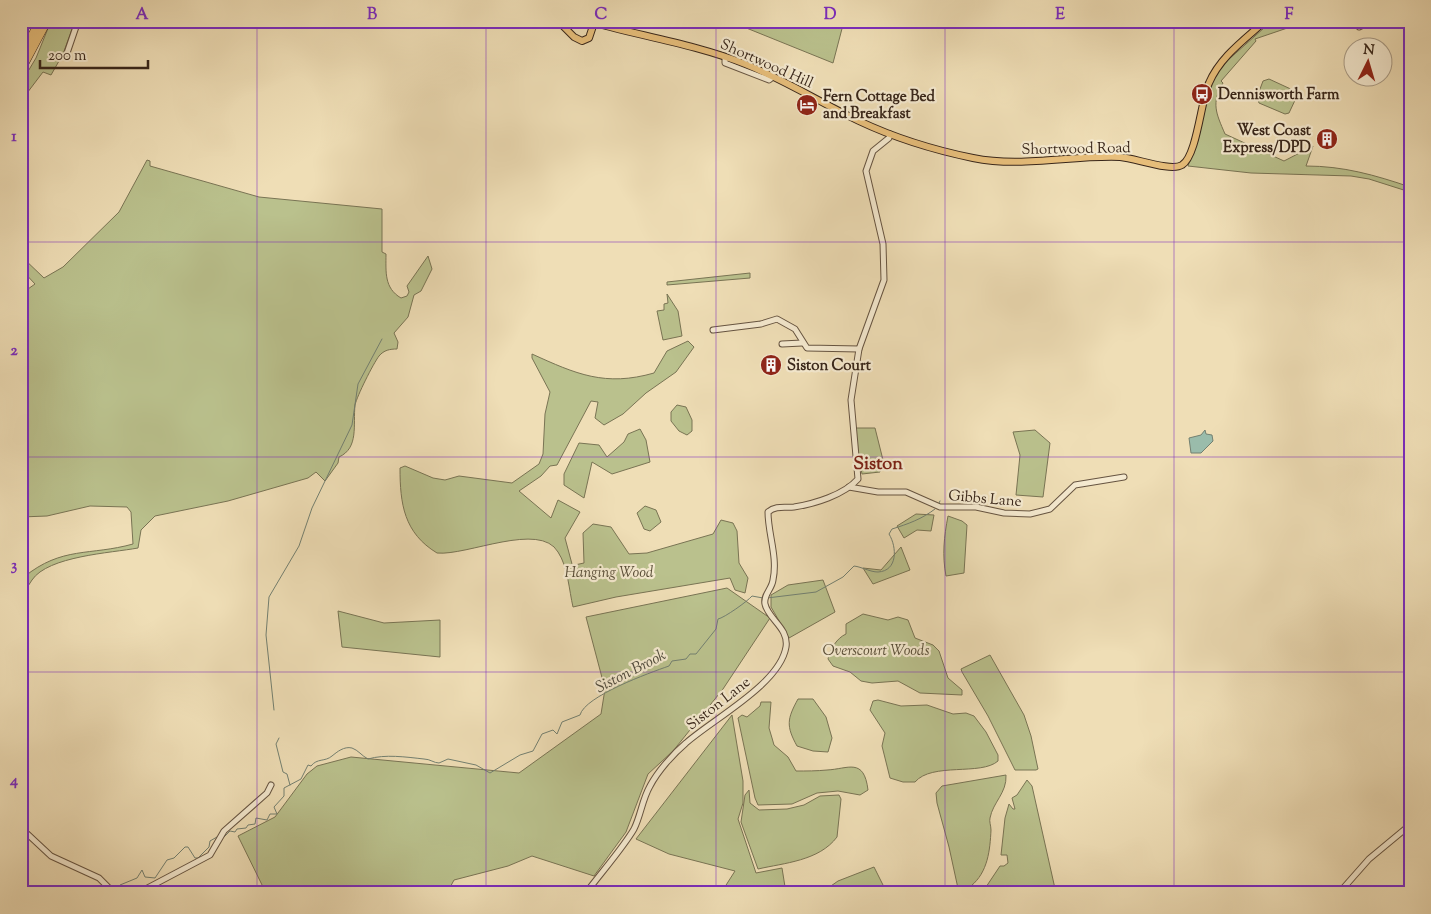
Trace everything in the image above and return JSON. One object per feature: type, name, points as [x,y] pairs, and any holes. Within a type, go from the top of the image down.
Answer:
[{"type":"highway","points":[[21,56],[40,21]]},
{"type":"highway","points":[[21,70],[47,21]]},
{"type":"main road","name":"Shortwood Hill","points":[[558,21],[574,38],[582,41],[589,38],[591,22],[690,46],[725,57],[773,76],[860,122],[888,133]]},
{"type":"main road","name":"Shortwood Road","points":[[888,133],[944,150],[992,161],[1051,161],[1116,157],[1175,167],[1183,164],[1188,158],[1194,141],[1204,96],[1222,60],[1264,21]]},
{"type":"street","points":[[67,53],[78,21]]},
{"type":"street","points":[[1354,21],[1359,27],[1364,21]]},
{"type":"street","points":[[867,489],[859,474],[850,409],[860,350],[884,280],[881,230],[866,179],[870,157],[881,143],[889,138],[888,133]]},
{"type":"street","points":[[713,330],[761,324],[777,319],[795,329],[802,343],[807,348],[860,350]]},
{"type":"street","points":[[782,344],[802,343]]},
{"type":"street","name":"Siston Lane","points":[[586,893],[634,829],[650,785],[667,763],[686,743],[755,692],[780,660],[786,648],[786,639],[776,619],[767,609],[765,598],[773,581],[774,565],[768,512],[779,507],[809,504],[849,487],[858,479],[859,474]]},
{"type":"street","name":"Gibbs Lane","points":[[849,487],[878,492],[906,492],[940,507],[976,507],[1004,513],[1030,514],[1050,508],[1075,485],[1124,477]]},
{"type":"street","points":[[138,893],[210,855],[224,831],[267,793],[271,785]]},
{"type":"street","points":[[1339,893],[1369,859],[1410,825]]},
{"type":"street","points":[[21,828],[51,856],[99,878],[114,893]]},
{"type":"green space","points":[[51,21],[75,21],[63,54],[51,75],[43,72],[21,101],[21,83],[36,58]]},
{"type":"green space","points":[[729,21],[844,21],[833,63]]},
{"type":"green space","points":[[1287,21],[1308,21],[1255,39],[1256,41],[1221,81],[1223,83],[1217,96],[1216,108],[1225,134],[1284,161],[1313,146],[1306,166],[1346,169],[1371,175],[1410,187],[1410,192],[1369,179],[1351,176],[1251,173],[1188,166],[1195,146],[1206,94],[1219,68],[1264,28]]},
{"type":"green space","points":[[1269,79],[1295,91],[1297,96],[1289,113],[1285,114],[1259,103],[1257,97],[1263,81]]},
{"type":"green space","points":[[147,160],[150,161],[150,166],[259,197],[382,209],[382,252],[386,254],[387,279],[395,294],[401,298],[407,296],[409,292],[407,286],[428,256],[432,269],[421,291],[414,295],[408,317],[394,333],[398,342],[397,349],[387,350],[376,360],[355,405],[354,435],[350,448],[339,457],[338,463],[325,481],[316,472],[308,478],[228,501],[155,516],[141,530],[138,548],[81,557],[52,566],[40,572],[32,580],[21,601],[24,577],[51,560],[77,553],[118,548],[133,544],[131,512],[127,507],[90,506],[47,516],[21,517],[21,294],[35,284],[21,269],[21,256],[44,278],[63,267],[119,212]]},
{"type":"green space","points":[[750,273],[750,278],[667,285],[667,282]]},
{"type":"green space","points":[[667,294],[678,311],[682,336],[663,340],[657,311],[664,310],[664,304],[668,303]]},
{"type":"green space","name":"Hanging Wood","points":[[688,341],[694,347],[676,372],[646,393],[623,414],[604,425],[595,418],[598,402],[591,401],[557,465],[550,466],[541,476],[519,491],[551,518],[558,500],[580,512],[565,538],[572,564],[570,566],[584,563],[583,533],[593,524],[611,527],[629,554],[647,553],[713,534],[721,520],[733,523],[737,531],[739,563],[748,578],[745,593],[735,590],[730,578],[616,597],[573,607],[564,565],[558,552],[549,543],[520,539],[450,553],[437,553],[417,536],[406,516],[403,505],[400,468],[405,466],[433,478],[445,480],[459,476],[512,483],[539,464],[543,454],[545,414],[550,392],[532,358],[532,354],[591,376],[620,379],[654,373],[667,351]]},
{"type":"green space","points":[[677,405],[686,407],[692,420],[692,431],[687,435],[679,431],[671,421],[671,412]]},
{"type":"green space","points":[[853,428],[875,428],[883,460],[879,462],[880,472],[862,474]]},
{"type":"green space","points":[[640,429],[646,440],[650,462],[612,474],[592,462],[584,498],[564,485],[564,474],[579,443],[599,445],[607,457],[624,442],[628,434]]},
{"type":"green space","points":[[1035,430],[1050,443],[1043,497],[1016,495],[1020,455],[1013,432]]},
{"type":"green space","points":[[645,506],[656,510],[661,522],[650,531],[644,529],[637,513]]},
{"type":"green space","points":[[916,514],[934,515],[931,531],[917,530],[904,538],[897,526]]},
{"type":"green space","points":[[948,516],[967,525],[964,573],[946,576],[944,546]]},
{"type":"green space","points":[[901,547],[910,570],[873,584],[863,568],[881,570]]},
{"type":"green space","points":[[823,580],[835,612],[789,638],[771,607],[771,595],[788,585]]},
{"type":"green space","points":[[727,588],[770,618],[723,689],[673,751],[648,774],[626,832],[594,876],[532,856],[508,866],[454,880],[447,893],[266,893],[238,836],[275,817],[307,774],[317,766],[351,757],[519,773],[601,714],[605,689],[586,617]]},
{"type":"green space","points":[[338,611],[384,623],[440,620],[440,657],[342,647]]},
{"type":"green space","name":"Overscourt Woods","points":[[863,614],[888,620],[898,617],[908,620],[915,638],[933,645],[939,651],[948,678],[962,690],[962,695],[920,693],[898,681],[872,683],[861,681],[850,672],[833,666],[828,659],[832,648],[846,634],[846,624]]},
{"type":"green space","points":[[990,655],[1024,715],[1031,736],[1038,769],[1036,770],[1015,770],[988,716],[962,672],[961,669]]},
{"type":"green space","points":[[798,699],[813,699],[826,717],[832,738],[828,752],[813,751],[797,746],[791,733],[789,722]]},
{"type":"green space","points":[[878,700],[901,706],[927,705],[953,714],[966,713],[974,716],[986,732],[998,755],[998,761],[980,768],[933,772],[915,782],[903,782],[890,778],[882,746],[885,733],[870,710],[873,701]]},
{"type":"green space","points":[[761,702],[771,702],[769,728],[774,745],[788,757],[796,771],[854,767],[863,773],[868,790],[860,795],[838,791],[817,793],[792,804],[758,805],[738,718],[742,715],[747,717],[760,706]]},
{"type":"green space","points":[[732,715],[743,781],[743,803],[738,819],[756,873],[782,868],[786,893],[721,893],[735,871],[669,854],[636,839]]},
{"type":"green space","points":[[1006,775],[1004,787],[990,818],[990,845],[985,867],[971,886],[969,893],[959,893],[936,793],[942,786]]},
{"type":"green space","points":[[1027,780],[1032,786],[1056,893],[982,893],[1000,866],[1008,863],[1007,855],[1001,855],[1005,818],[1009,804],[1015,809],[1012,798],[1017,795]]},
{"type":"green space","points":[[749,790],[750,803],[759,810],[787,809],[804,805],[820,796],[839,795],[841,799],[837,837],[830,845],[811,856],[790,863],[758,869],[741,822],[745,795]]},
{"type":"green space","points":[[874,867],[887,893],[821,893],[838,881]]},
{"type":"shaded area","points":[[1205,430],[1206,434],[1212,435],[1213,441],[1201,453],[1191,453],[1189,438],[1201,435]]},
{"type":"waterway","points":[[274,710],[266,635],[269,597],[299,546],[312,508],[352,425],[358,384],[382,339]]},
{"type":"waterway","name":"Siston Brook","points":[[767,598],[816,592],[843,577],[854,566],[875,572],[885,571],[894,558],[892,539],[889,534],[892,529],[915,521],[935,509]]},
{"type":"waterway","name":"Siston Brook","points":[[224,837],[230,831],[235,832],[237,829],[255,824],[256,818],[267,820],[270,814],[277,814],[274,807],[284,796],[284,788],[301,779],[308,765],[311,766],[316,762],[329,758],[346,748],[352,748],[368,759],[396,756],[426,759],[439,763],[448,759],[476,765],[490,773],[520,755],[533,751],[542,734],[553,730],[557,734],[562,722],[580,715],[584,708],[593,700],[605,693],[669,666],[672,661],[686,659],[690,654],[696,654],[716,629],[718,619],[736,609],[752,596],[763,598]]},
{"type":"waterway","points":[[279,738],[276,744],[283,772],[287,774],[290,785]]},
{"type":"waterway","name":"Siston Brook","points":[[114,891],[120,885],[137,878],[142,870],[145,877],[155,878],[167,860],[174,858],[185,847],[188,847],[195,858],[198,858],[209,847],[210,841],[217,837]]},
{"type":"place","name":"Dennisworth Farm","points":[[1202,94]]},
{"type":"place","name":"Fern Cottage Bed and Breakfast","points":[[807,105]]},
{"type":"place","name":"West Coast Express/DPD","points":[[1327,139]]},
{"type":"place","name":"Siston Court","points":[[771,365]]},
{"type":"district","name":"Siston","points":[[878,463]]}]
